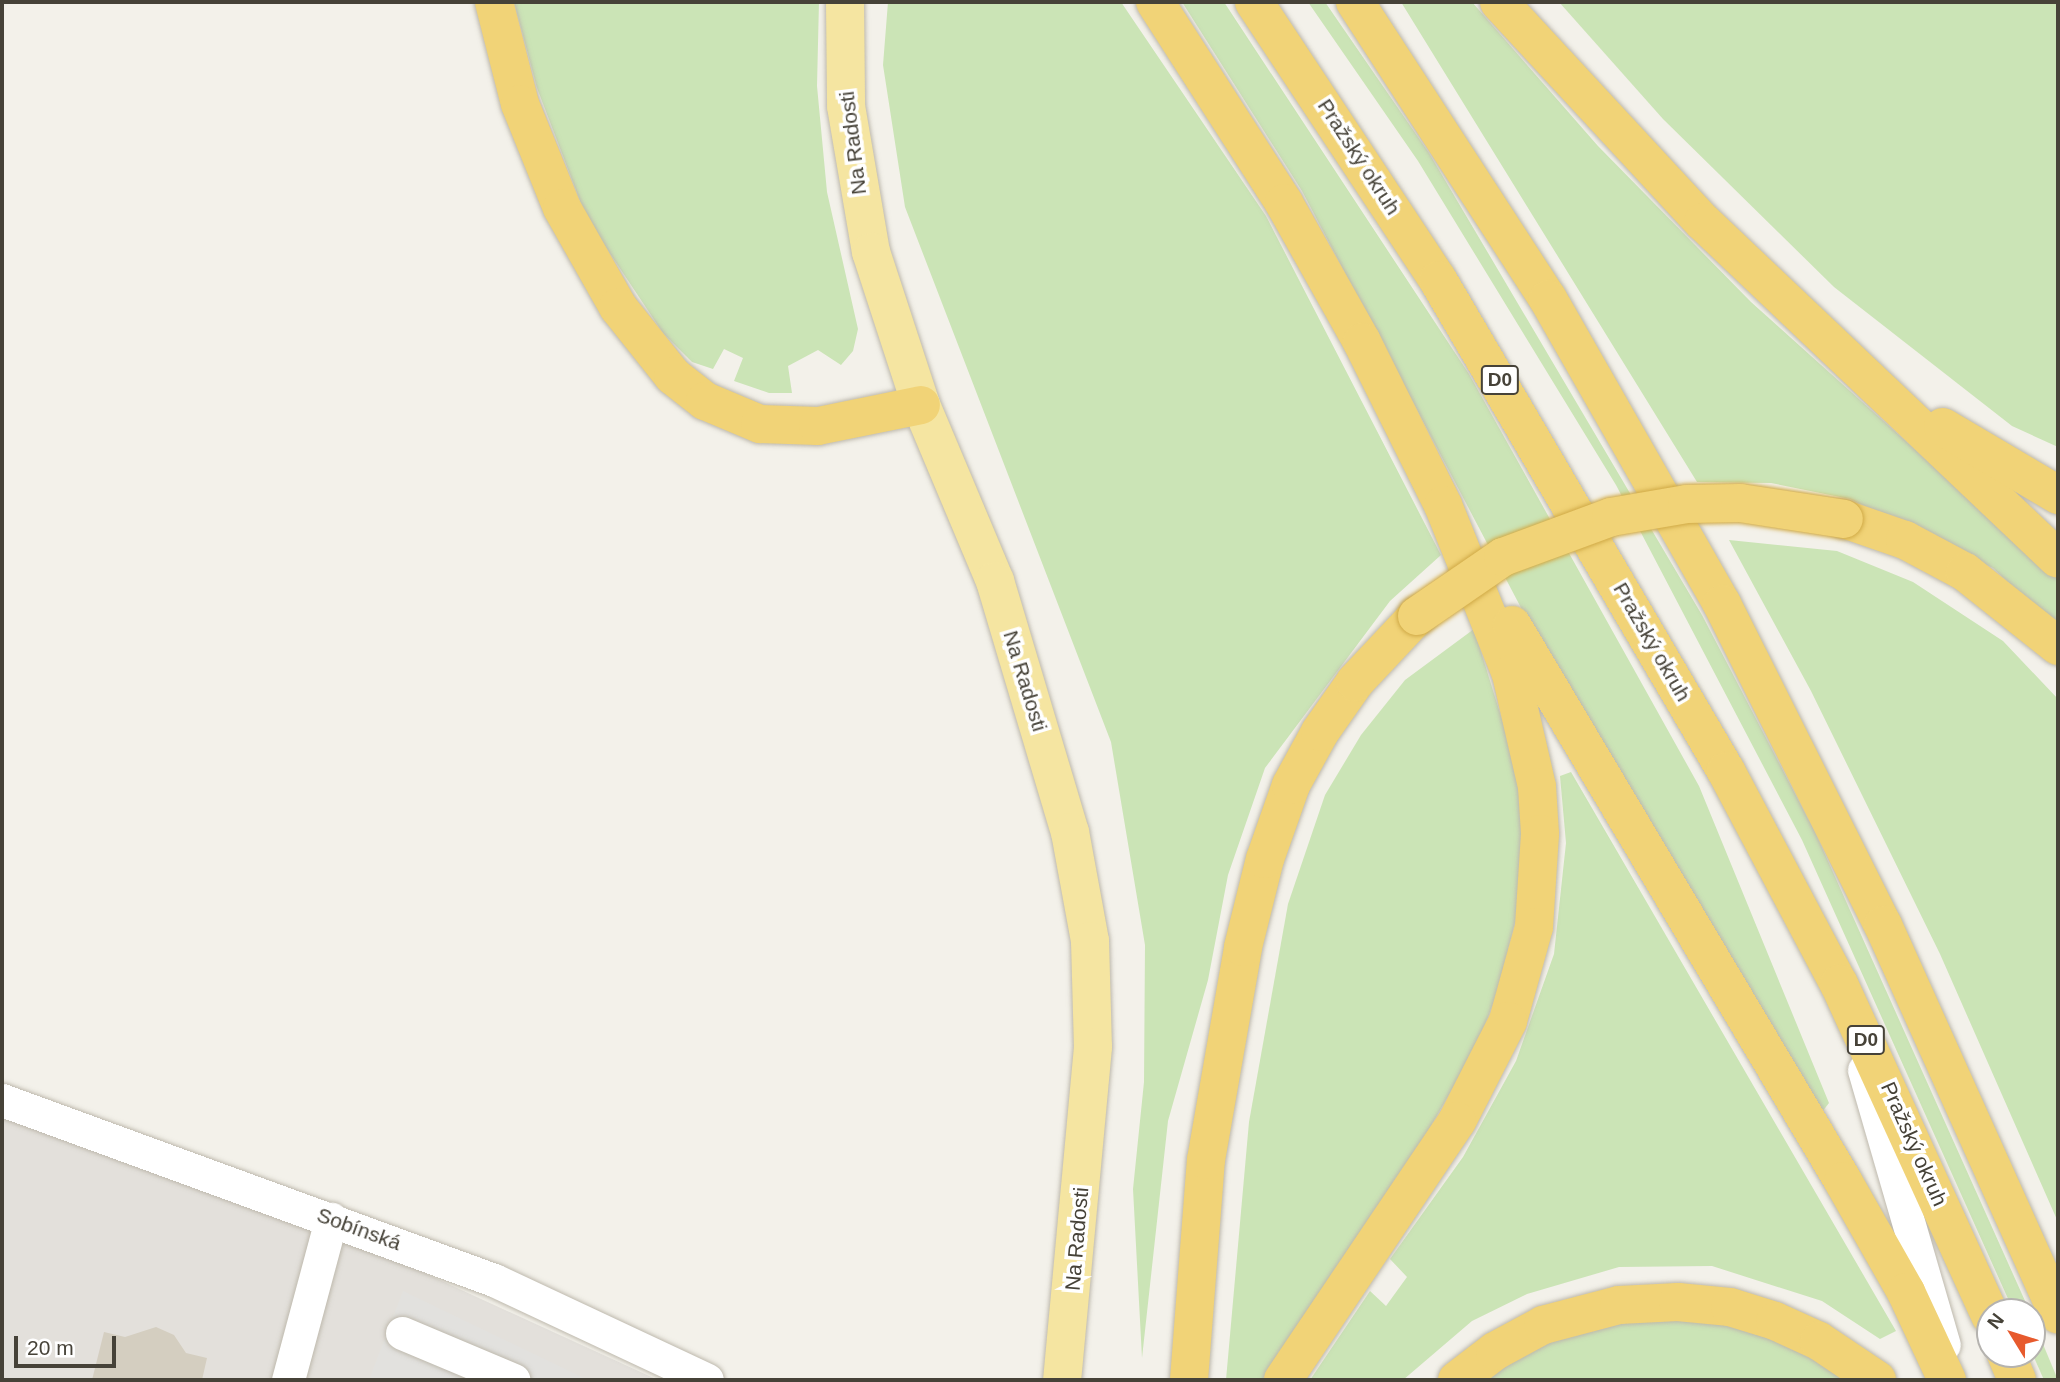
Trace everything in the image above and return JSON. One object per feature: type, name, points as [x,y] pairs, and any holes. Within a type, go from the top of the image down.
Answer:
[{"type":"highway","points":[[494,2],[520,104],[562,208],[618,307],[673,376],[705,401],[760,424],[818,426],[921,405]]},
{"type":"highway","points":[[1155,2],[1284,203],[1362,342],[1443,505],[1843,1181],[1906,1292],[1947,1380]]},
{"type":"highway","name":"Pražský okruh","points":[[1254,2],[1485,356],[1727,771],[1839,984],[1982,1298]]},
{"type":"highway","points":[[1354,2],[1548,299],[1722,604],[1884,925],[2058,1315]]},
{"type":"highway","points":[[1499,2],[1639,157],[2058,559]]},
{"type":"highway","points":[[1789,302],[1946,429],[2058,495]]},
{"type":"highway","points":[[1189,1380],[1206,1160],[1221,1061],[1265,859],[1291,785],[1320,732],[1362,674],[1417,616],[1503,557],[1602,519],[1673,506],[1740,503],[1844,520],[1905,540],[1965,572],[2058,646]]},
{"type":"highway","points":[[1283,1380],[1477,1085],[1508,1021],[1534,927],[1540,834],[1523,710],[1443,505]]},
{"type":"highway","points":[[1457,1380],[1495,1350],[1542,1325],[1619,1305],[1678,1302],[1730,1307],[1775,1321],[1819,1341],[1877,1380]]},
{"type":"main road","name":"Na Radosti","points":[[845,2],[846,106],[859,201],[921,405],[995,581],[1070,832],[1090,941],[1093,1046],[1062,1380]]},
{"type":"street","points":[[1839,984],[1955,1380]]},
{"type":"street","name":"Sobínská","points":[[4,1105],[331,1219],[494,1280],[707,1380]]},
{"type":"street","points":[[288,1380],[331,1219]]},
{"type":"street","points":[[402,1333],[514,1380]]},
{"type":"shaded area","points":[[2,1113],[385,1255],[658,1380],[2,1380]]},
{"type":"shaded area","points":[[403,1291],[588,1380],[369,1380]]},
{"type":"green space","points":[[514,2],[819,2],[817,86],[827,192],[858,329],[853,351],[841,365],[818,350],[788,366],[792,393],[769,393],[734,381],[743,358],[724,349],[713,369],[692,362],[663,333],[587,219],[537,88]]},
{"type":"green space","points":[[888,2],[1121,2],[1266,216],[1441,555],[1390,601],[1265,768],[1228,875],[1208,980],[1168,1121],[1142,1358],[1133,1189],[1144,1082],[1145,945],[1111,742],[905,207],[883,65]]},
{"type":"green space","points":[[1182,2],[1224,2],[1469,374],[1699,786],[1829,1103],[1822,1112],[1571,703],[1302,191]]},
{"type":"green space","points":[[1308,2],[1325,2],[1429,153],[1702,615],[1815,832],[2024,1298],[2008,1298],[1802,840],[1616,485],[1418,161]]},
{"type":"green space","points":[[1401,2],[1472,2],[1598,146],[1751,302],[2058,578],[2058,629],[1993,568],[1850,499],[1771,483],[1697,482]]},
{"type":"green space","points":[[1559,2],[2058,2],[2058,447],[2012,426],[1834,287],[1663,119]]},
{"type":"green space","points":[[1729,540],[1837,551],[1913,582],[2003,641],[2058,699],[2058,1222],[1940,954],[1811,691]]},
{"type":"green space","points":[[1474,629],[1516,765],[1524,847],[1516,918],[1498,990],[1478,1044],[1420,1145],[1262,1380],[1226,1380],[1249,1122],[1288,904],[1325,795],[1361,735],[1405,680]]},
{"type":"green space","points":[[1571,772],[1896,1331],[1880,1339],[1822,1301],[1712,1266],[1619,1267],[1527,1294],[1472,1321],[1403,1380],[1310,1380],[1370,1291],[1386,1306],[1407,1277],[1390,1259],[1463,1157],[1516,1061],[1554,954],[1566,843],[1560,776]]},
{"type":"green space","points":[[1645,1316],[1753,1328],[1854,1380],[1479,1380],[1537,1344]]},
{"type":"green space","points":[[2046,1351],[2058,1380],[2044,1380],[2039,1368],[2046,1368]]},
{"type":"building","points":[[156,1327],[174,1335],[186,1353],[207,1358],[202,1380],[92,1380],[104,1332],[125,1337]]}]
